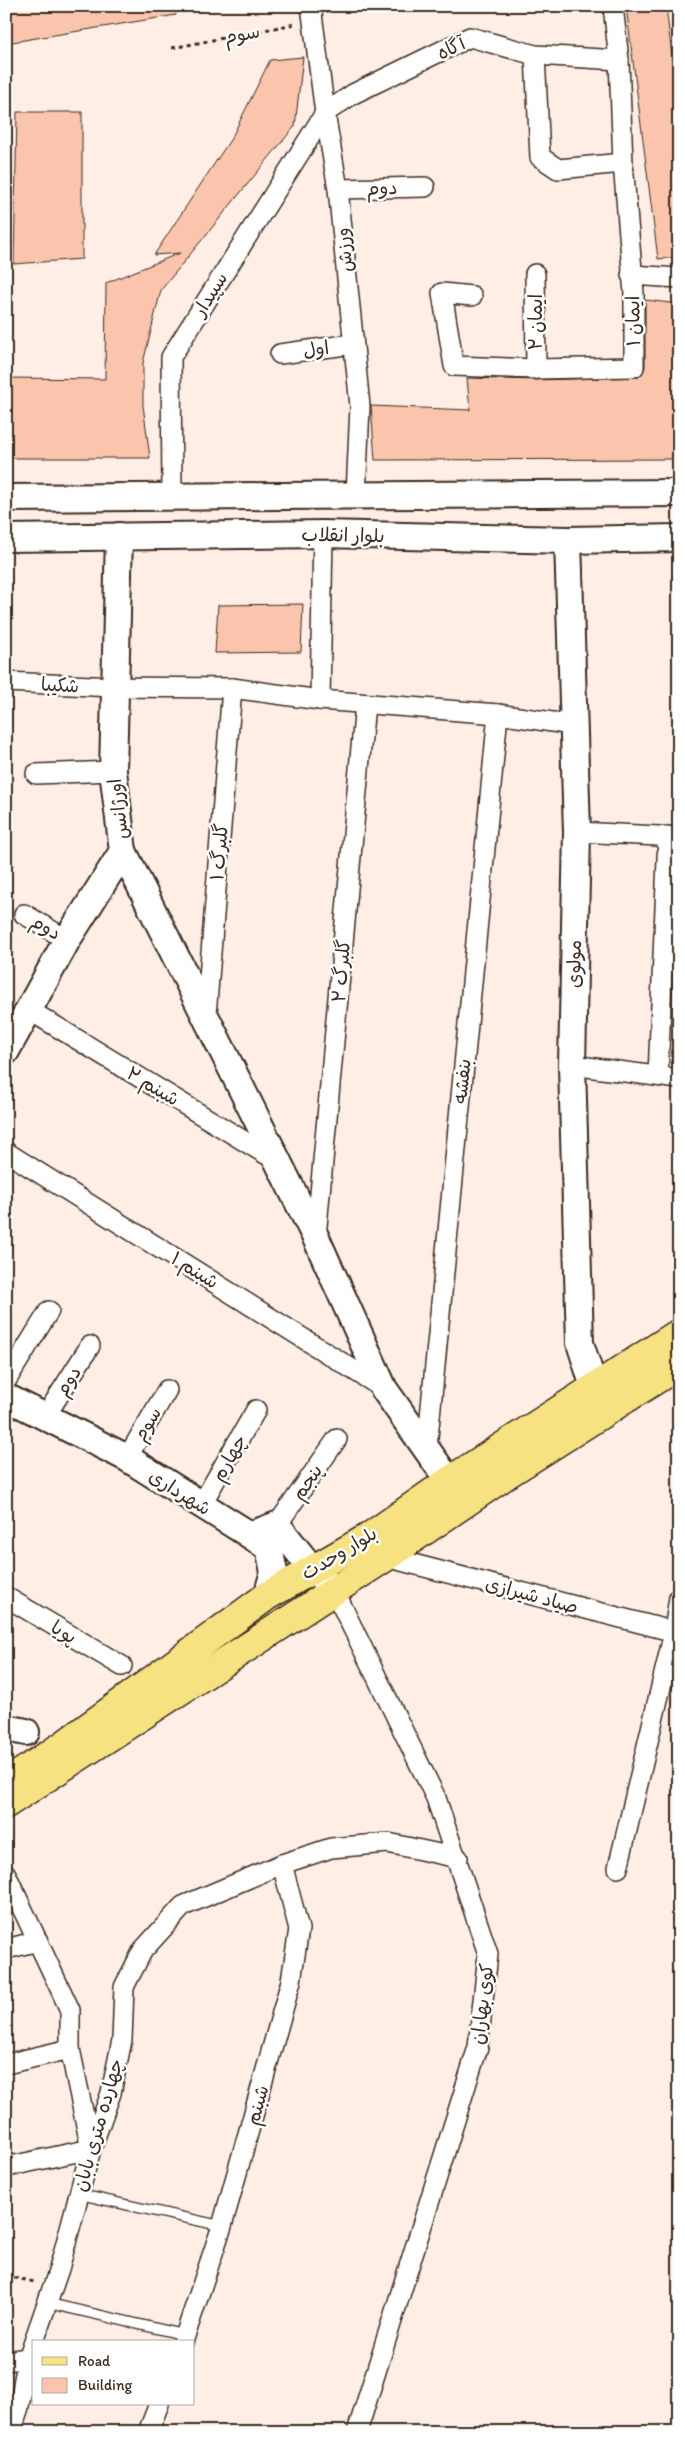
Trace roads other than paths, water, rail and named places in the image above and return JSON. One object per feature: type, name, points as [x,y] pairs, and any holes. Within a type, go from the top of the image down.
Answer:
[{"type":"main road","name":"بلوار وحدت","points":[[6,1783],[62,1746],[267,1596],[369,1537],[449,1481],[679,1333]]},
{"type":"main road","name":"بلوار وحدت","points":[[6,1804],[386,1557],[509,1472],[679,1365]]},
{"type":"street","name":"ایمان ۱","points":[[536,369],[634,367],[634,294],[622,163],[619,60],[613,6]]},
{"type":"street","name":"ورزش","points":[[312,13],[325,113],[338,189],[360,406],[356,495]]},
{"type":"street","name":"آگاه","points":[[325,113],[353,94],[470,37],[535,55],[619,60]]},
{"type":"street","points":[[535,55],[540,157],[558,169],[622,163]]},
{"type":"street","name":"سپیدار","points":[[172,497],[171,357],[325,113]]},
{"type":"street","name":"دوم","points":[[338,189],[426,187]]},
{"type":"street","name":"ایمان ۲","points":[[535,274],[536,369]]},
{"type":"street","points":[[631,275],[679,278]]},
{"type":"street","points":[[472,296],[442,293],[454,366],[536,369]]},
{"type":"street","name":"اول","points":[[280,354],[353,344]]},
{"type":"street","name":"بلوار انقلاب","points":[[6,498],[679,493]]},
{"type":"street","points":[[320,700],[324,534]]},
{"type":"street","name":"بلوار انقلاب","points":[[6,538],[324,534],[568,540],[679,538]]},
{"type":"street","name":"اورژانس","points":[[8,1045],[67,940],[123,851],[113,771],[118,536]]},
{"type":"street","name":"مولوی","points":[[568,540],[577,832],[572,1065],[580,1343],[594,1387]]},
{"type":"street","name":"شکیبا","points":[[6,682],[114,687],[232,688],[320,700],[498,714],[573,725]]},
{"type":"street","name":"گلبرگ ۱","points":[[206,1016],[232,688]]},
{"type":"street","name":"گلبرگ ۲","points":[[316,1238],[365,704]]},
{"type":"street","name":"بنفشه","points":[[427,1448],[498,714]]},
{"type":"street","points":[[36,774],[113,771]]},
{"type":"street","points":[[577,832],[674,836],[658,1076]]},
{"type":"street","points":[[123,851],[316,1238],[384,1389],[449,1481]]},
{"type":"street","name":"دوم","points":[[24,914],[67,940]]},
{"type":"street","name":"شبنم ۲","points":[[28,1010],[278,1161]]},
{"type":"street","points":[[572,1065],[679,1079]]},
{"type":"street","name":"شبنم ۱","points":[[6,1152],[384,1389]]},
{"type":"street","points":[[6,1381],[49,1312]]},
{"type":"street","name":"دوم","points":[[45,1417],[90,1346]]},
{"type":"street","name":"سوم","points":[[127,1458],[167,1390]]},
{"type":"street","name":"شهرداری","points":[[6,1397],[127,1458],[269,1548],[274,1572],[267,1596]]},
{"type":"street","name":"چهارم","points":[[201,1505],[256,1410]]},
{"type":"street","name":"پنجم","points":[[277,1525],[337,1439]]},
{"type":"street","points":[[250,1535],[277,1525],[312,1569],[334,1590]]},
{"type":"street","name":"صیاد شیرازی","points":[[386,1557],[676,1633]]},
{"type":"street","name":"کوی بهاران","points":[[334,1590],[436,1798],[458,1858],[488,1954],[478,2047],[357,2432]]},
{"type":"street","name":"پویا","points":[[6,1597],[122,1666]]},
{"type":"street","points":[[618,1868],[676,1633],[679,1597]]},
{"type":"street","name":"چهارده متری بابان","points":[[34,2340],[59,2269],[91,2148],[113,2084],[122,2040],[124,1987],[143,1950],[183,1906],[282,1864],[331,1848],[388,1843],[458,1858]]},
{"type":"street","name":"شبنم","points":[[184,2338],[222,2226],[291,1981],[299,1929],[282,1864]]},
{"type":"street","points":[[6,1874],[70,2010],[70,2049],[91,2148],[6,2167]]},
{"type":"street","points":[[6,1949],[38,1941]]},
{"type":"street","points":[[6,2064],[70,2049]]},
{"type":"street","name":"چهارده متری بابان","points":[[11,2432],[18,2411],[32,2346]]},
{"type":"street","points":[[6,2361],[28,2358]]},
{"type":"street","points":[[148,2432],[158,2406]]},
{"type":"lane","points":[[78,2194],[222,2226]]},
{"type":"lane","points":[[46,2303],[184,2338]]}]
